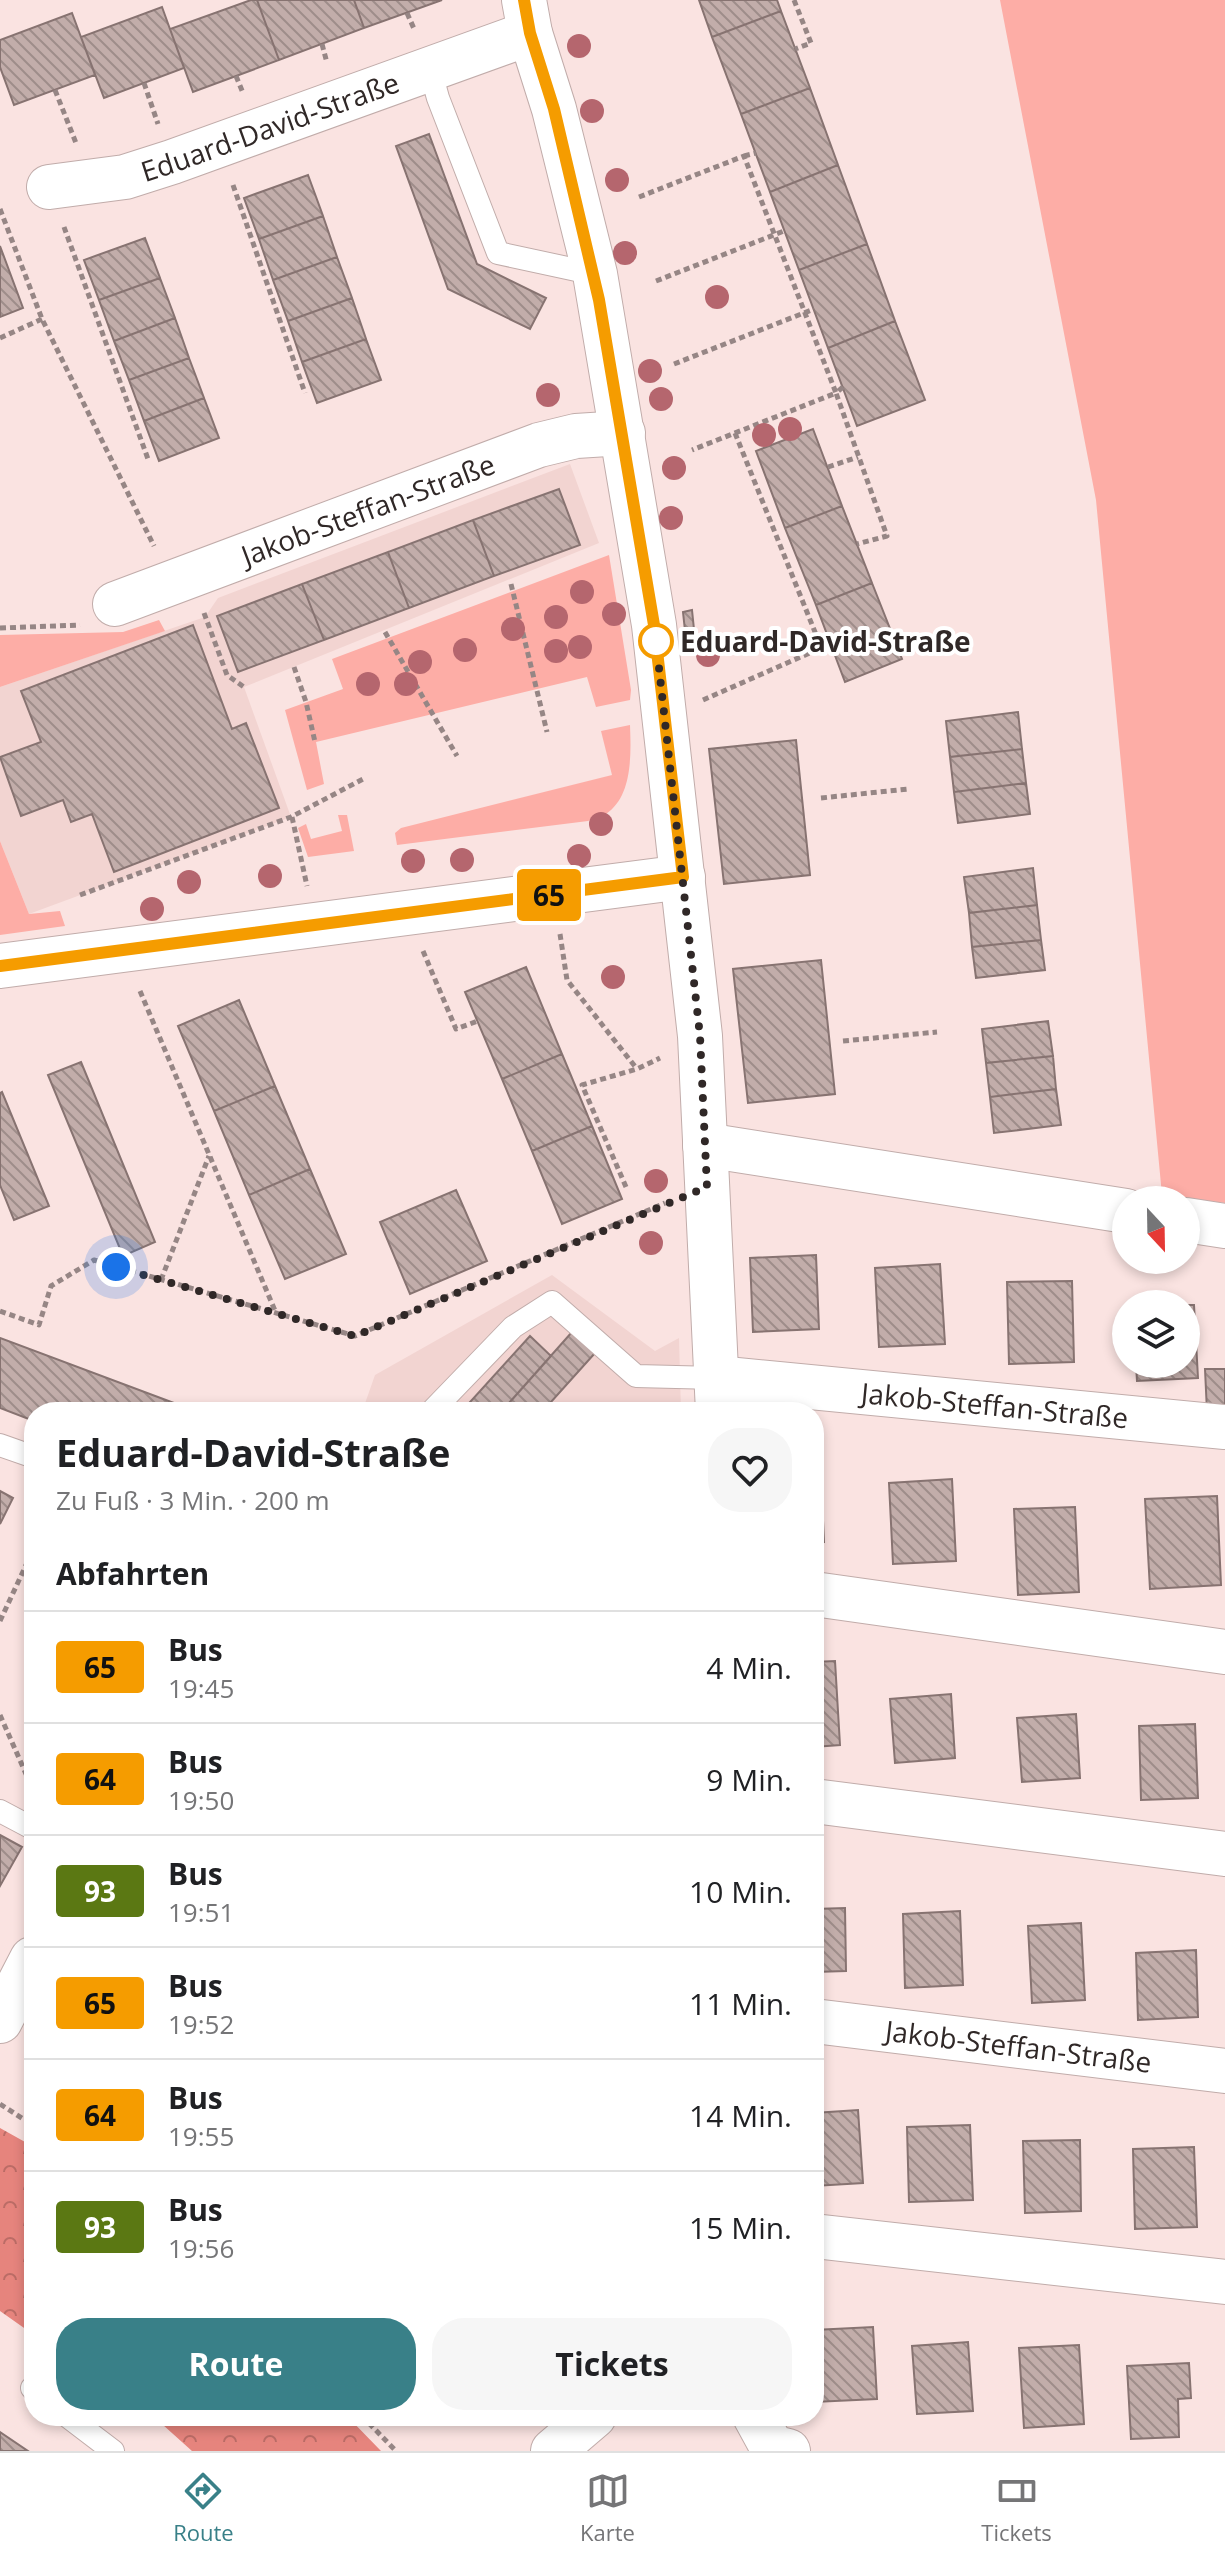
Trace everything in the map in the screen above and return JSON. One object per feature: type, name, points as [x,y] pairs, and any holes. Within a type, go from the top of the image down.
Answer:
[{"type":"street","name":"Eduard-David-Straße","points":[[70,184],[125,177],[220,146],[430,69],[527,16]]},
{"type":"street","points":[[527,16],[554,109],[595,274],[643,550],[666,716],[700,1036],[717,1395]]},
{"type":"street","name":"Jakob-Steffan-Straße","points":[[115,604],[539,445],[576,436],[623,433]]},
{"type":"street","points":[[0,966],[683,877]]},
{"type":"street","points":[[706,1166],[1112,1210]]},
{"type":"street","points":[[1200,1222],[1225,1226]]},
{"type":"street","name":"Jakob-Steffan-Straße","points":[[717,1395],[1225,1427]]},
{"type":"street","points":[[824,1595],[1225,1652]]},
{"type":"street","points":[[824,1802],[1225,1854]]},
{"type":"street","points":[[0,2021],[24,1974]]},
{"type":"street","name":"Jakob-Steffan-Straße","points":[[824,2022],[1225,2071]]},
{"type":"street","points":[[824,2237],[1225,2282]]},
{"type":"street","points":[[553,2451],[582,2426]]},
{"type":"street","points":[[760,2426],[772,2447],[788,2451]]},
{"type":"lane","points":[[430,69],[438,98],[498,253],[595,274]]},
{"type":"lane","points":[[441,1402],[513,1327],[552,1302],[636,1376],[717,1395]]},
{"type":"lane","points":[[0,1445],[24,1453]]},
{"type":"lane","points":[[0,1811],[24,1824]]},
{"type":"lane","points":[[80,2426],[113,2451]]},
{"type":"path","points":[[794,0],[811,43],[795,49]]},
{"type":"path","points":[[55,90],[70,184],[148,459]]},
{"type":"path","points":[[220,146],[305,393]]},
{"type":"path","points":[[639,197],[756,153]]},
{"type":"path","points":[[744,156],[836,393],[887,536],[857,544]]},
{"type":"path","points":[[0,209],[42,319],[149,535]]},
{"type":"path","points":[[656,281],[784,231]]},
{"type":"path","points":[[674,364],[814,309]]},
{"type":"path","points":[[0,338],[42,319]]},
{"type":"path","points":[[692,450],[836,393],[843,387]]},
{"type":"path","points":[[735,433],[821,647]]},
{"type":"path","points":[[828,467],[858,457]]},
{"type":"path","points":[[191,576],[227,675],[244,687]]},
{"type":"path","points":[[511,584],[547,732]]},
{"type":"path","points":[[0,628],[83,625],[115,604]]},
{"type":"path","points":[[385,632],[457,756]]},
{"type":"path","points":[[666,716],[830,644]]},
{"type":"path","points":[[294,667],[315,742]]},
{"type":"path","points":[[80,895],[291,817],[363,779]]},
{"type":"path","points":[[821,798],[908,789]]},
{"type":"path","points":[[291,817],[317,925]]},
{"type":"path","points":[[554,894],[567,980],[637,1069]]},
{"type":"path","points":[[407,913],[456,1029],[478,1021]]},
{"type":"path","points":[[122,950],[276,1313]]},
{"type":"path","points":[[843,1041],[937,1032]]},
{"type":"path","points":[[626,1187],[582,1085],[637,1069],[660,1058]]},
{"type":"path","points":[[161,1280],[209,1156]]},
{"type":"path","points":[[0,1311],[39,1325],[51,1286],[94,1260],[355,1336],[706,1166]]},
{"type":"path","points":[[0,1621],[24,1569]]},
{"type":"path","points":[[0,1715],[24,1769]]},
{"type":"path","points":[[0,2104],[24,2120]]},
{"type":"path","points":[[372,2426],[396,2451]]},
{"type":"shaded area","points":[[1000,0],[1225,0],[1225,1203],[1200,1200],[1200,1186],[1161,1186],[1096,500]]},
{"type":"shaded area","points":[[570,464],[599,543],[244,687],[291,817],[29,914],[0,841],[0,687],[205,617],[218,598]]},
{"type":"shaded area","points":[[609,555],[631,690],[630,700],[596,707],[587,677],[316,742],[324,784],[307,790],[285,710],[343,689],[332,659]]},
{"type":"shaded area","points":[[159,620],[165,631],[0,687],[0,635],[123,632]]},
{"type":"shaded area","points":[[630,725],[626,785],[615,806],[604,815],[588,821],[397,845],[395,833],[401,828],[612,775],[601,731]]},
{"type":"shaded area","points":[[338,815],[347,815],[354,851],[308,857],[298,828],[306,824],[311,839],[342,831]]},
{"type":"shaded area","points":[[0,841],[29,914],[60,911],[65,926],[0,935]]},
{"type":"shaded area","points":[[552,1275],[655,1351],[679,1338],[681,1402],[366,1402],[375,1375]]},
{"type":"green space","points":[[0,2128],[24,2141],[24,2328],[0,2311]]},
{"type":"green space","points":[[164,2426],[357,2426],[381,2451],[192,2451]]},
{"type":"building","points":[[257,0],[279,60],[193,92],[170,29]]},
{"type":"building","points":[[257,0],[354,0],[364,28],[279,60]]},
{"type":"building","points":[[354,0],[442,0],[364,28]]},
{"type":"building","points":[[699,0],[777,0],[781,11],[712,37]]},
{"type":"building","points":[[162,7],[184,68],[104,98],[81,37]]},
{"type":"building","points":[[781,11],[810,88],[741,114],[712,37]]},
{"type":"building","points":[[72,13],[95,75],[14,105],[0,67],[0,40]]},
{"type":"building","points":[[810,88],[838,165],[770,192],[741,114]]},
{"type":"building","points":[[429,134],[477,264],[546,298],[530,329],[448,289],[396,146]]},
{"type":"building","points":[[838,165],[867,244],[799,270],[770,192]]},
{"type":"building","points":[[308,175],[323,216],[259,239],[244,198]]},
{"type":"building","points":[[323,216],[337,257],[273,280],[259,239]]},
{"type":"building","points":[[145,238],[160,278],[99,300],[84,260]]},
{"type":"building","points":[[867,244],[895,321],[828,348],[799,270]]},
{"type":"building","points":[[0,246],[23,308],[0,317]]},
{"type":"building","points":[[337,257],[352,298],[288,321],[273,280]]},
{"type":"building","points":[[160,278],[175,318],[114,341],[99,300]]},
{"type":"building","points":[[352,298],[366,339],[302,362],[288,321]]},
{"type":"building","points":[[175,318],[189,358],[129,380],[114,341]]},
{"type":"building","points":[[895,321],[925,400],[857,426],[828,348]]},
{"type":"building","points":[[366,339],[381,380],[317,403],[302,362]]},
{"type":"building","points":[[189,358],[204,398],[144,421],[129,380]]},
{"type":"building","points":[[204,398],[219,438],[159,461],[144,421]]},
{"type":"building","points":[[813,429],[842,506],[785,528],[756,451]]},
{"type":"building","points":[[559,489],[580,545],[494,576],[473,520]]},
{"type":"building","points":[[842,506],[872,583],[816,605],[785,528]]},
{"type":"building","points":[[473,520],[494,576],[409,608],[388,552]]},
{"type":"building","points":[[388,552],[409,608],[324,640],[302,584]]},
{"type":"building","points":[[872,583],[902,659],[845,682],[816,605]]},
{"type":"building","points":[[302,584],[324,640],[238,672],[217,616]]},
{"type":"building","points":[[692,610],[695,639],[686,640],[683,612]]},
{"type":"building","points":[[193,625],[232,729],[246,723],[279,808],[114,872],[92,814],[71,822],[63,800],[21,816],[0,757],[41,742],[21,691]]},
{"type":"building","points":[[1018,712],[1022,749],[950,757],[946,721]]},
{"type":"building","points":[[796,740],[810,875],[724,884],[709,749]]},
{"type":"building","points":[[1022,749],[1026,783],[954,792],[950,757]]},
{"type":"building","points":[[1026,783],[1030,814],[958,823],[954,792]]},
{"type":"building","points":[[1033,868],[1037,905],[969,913],[964,877]]},
{"type":"building","points":[[1037,905],[1041,940],[972,947],[969,913]]},
{"type":"building","points":[[1041,940],[1045,970],[976,978],[972,947]]},
{"type":"building","points":[[821,960],[835,1094],[748,1103],[733,969]]},
{"type":"building","points":[[526,967],[562,1054],[502,1079],[465,992]]},
{"type":"building","points":[[239,1000],[275,1086],[214,1111],[178,1026]]},
{"type":"building","points":[[1048,1021],[1053,1056],[986,1063],[982,1029]]},
{"type":"building","points":[[562,1054],[592,1126],[532,1151],[502,1079]]},
{"type":"building","points":[[1053,1056],[1056,1089],[990,1097],[986,1063]]},
{"type":"building","points":[[81,1062],[155,1242],[123,1256],[48,1075]]},
{"type":"building","points":[[275,1086],[310,1169],[249,1195],[214,1111]]},
{"type":"building","points":[[1056,1089],[1061,1125],[994,1133],[990,1097]]},
{"type":"building","points":[[2,1092],[49,1206],[14,1220],[0,1185]]},
{"type":"building","points":[[592,1126],[622,1199],[562,1224],[532,1151]]},
{"type":"building","points":[[310,1169],[346,1254],[285,1279],[249,1195]]},
{"type":"building","points":[[456,1190],[487,1261],[410,1294],[380,1222]]},
{"type":"building","points":[[816,1255],[819,1329],[753,1332],[750,1258]]},
{"type":"building","points":[[940,1264],[945,1344],[879,1347],[875,1268]]},
{"type":"building","points":[[1072,1281],[1074,1362],[1009,1364],[1007,1282]]},
{"type":"building","points":[[572,1332],[595,1353],[551,1402],[510,1402]]},
{"type":"building","points":[[530,1336],[551,1356],[510,1402],[470,1402]]},
{"type":"building","points":[[0,1338],[171,1402],[24,1402],[24,1417],[0,1408]]},
{"type":"building","points":[[1205,1369],[1225,1369],[1225,1411],[1207,1412]]},
{"type":"building","points":[[1137,1378],[1198,1378],[1137,1381]]},
{"type":"building","points":[[952,1479],[956,1561],[893,1564],[889,1483]]},
{"type":"building","points":[[0,1491],[13,1498],[0,1524]]},
{"type":"building","points":[[1217,1496],[1221,1585],[1150,1589],[1145,1499]]},
{"type":"building","points":[[1075,1507],[1079,1592],[1018,1595],[1014,1509]]},
{"type":"building","points":[[835,1661],[840,1745],[824,1746],[824,1662]]},
{"type":"building","points":[[951,1694],[955,1758],[895,1763],[890,1699]]},
{"type":"building","points":[[1076,1714],[1080,1778],[1022,1782],[1017,1718]]},
{"type":"building","points":[[1195,1724],[1198,1798],[1141,1800],[1139,1726]]},
{"type":"building","points":[[0,1835],[22,1847],[0,1886]]},
{"type":"building","points":[[845,1908],[846,1971],[824,1972],[824,1909]]},
{"type":"building","points":[[960,1911],[963,1985],[905,1988],[903,1914]]},
{"type":"building","points":[[1081,1923],[1085,2000],[1032,2003],[1028,1926]]},
{"type":"building","points":[[1196,1950],[1198,2017],[1138,2020],[1136,1953]]},
{"type":"building","points":[[858,2110],[863,2183],[824,2185],[824,2112]]},
{"type":"building","points":[[970,2125],[973,2200],[909,2202],[907,2127]]},
{"type":"building","points":[[1080,2140],[1081,2211],[1025,2213],[1023,2141]]},
{"type":"building","points":[[1194,2147],[1197,2227],[1135,2229],[1133,2149]]},
{"type":"building","points":[[873,2327],[877,2399],[824,2402],[824,2329]]},
{"type":"building","points":[[968,2342],[973,2411],[917,2414],[912,2346]]},
{"type":"building","points":[[1079,2345],[1084,2424],[1024,2428],[1019,2348]]},
{"type":"building","points":[[1189,2363],[1191,2398],[1178,2399],[1179,2437],[1131,2439],[1127,2366]]},
{"type":"building","points":[[0,2432],[28,2451],[0,2451]]},
{"type":"bus line","name":"65","points":[[0,966],[683,877],[654,625],[595,274],[554,109],[530,33],[524,0]]},
{"type":"place","name":"Eduard-David-Straße","points":[[656,641]]},
{"type":"route","points":[[116,1267],[355,1336],[707,1187],[700,1036],[656,641]]}]
